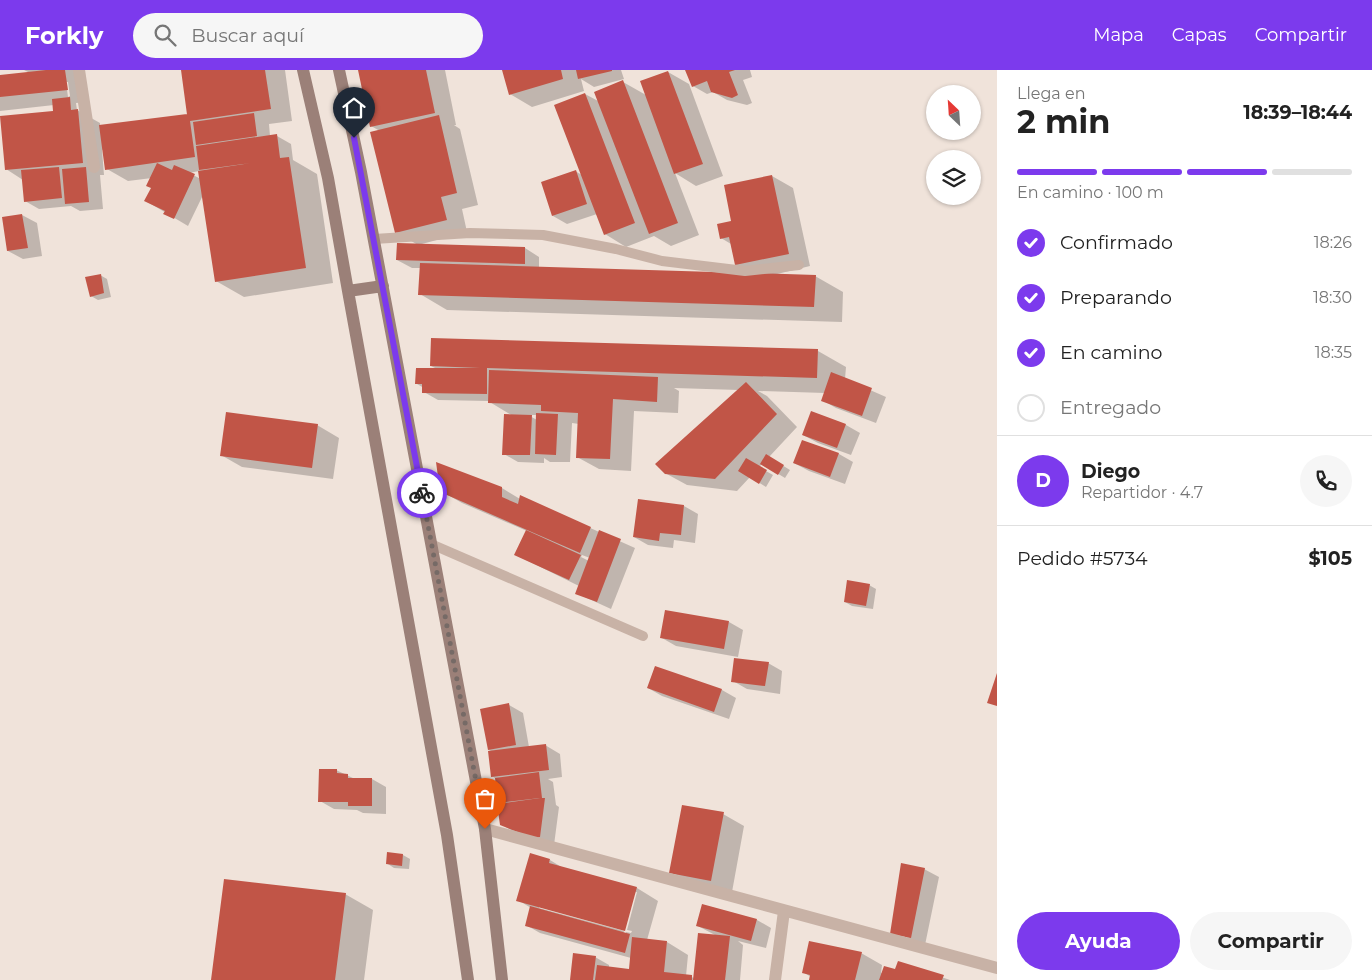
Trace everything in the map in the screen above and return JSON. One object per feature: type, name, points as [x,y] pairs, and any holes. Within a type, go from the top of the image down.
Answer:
[{"type":"main road","points":[[303,70],[328,178],[447,834],[468,980]]},
{"type":"main road","points":[[339,70],[362,172],[485,829],[502,980]]},
{"type":"main road","points":[[348,291],[383,286]]},
{"type":"street","points":[[79,70],[94,167]]},
{"type":"street","points":[[485,829],[997,968]]},
{"type":"street","points":[[776,980],[784,911]]},
{"type":"lane","points":[[374,239],[470,233],[543,235],[616,249],[662,261],[745,271],[799,265]]},
{"type":"lane","points":[[431,544],[642,636]]},
{"type":"building","points":[[65,70],[68,90],[0,97],[0,75]]},
{"type":"building","points":[[181,70],[265,70],[271,109],[190,121],[195,157],[105,170],[99,125],[187,114]]},
{"type":"building","points":[[358,70],[426,70],[435,113],[370,127]]},
{"type":"building","points":[[502,70],[561,70],[563,79],[509,95]]},
{"type":"building","points":[[576,70],[612,70],[612,71],[578,79]]},
{"type":"building","points":[[685,70],[735,70],[729,72],[738,95],[732,98],[711,92],[707,81],[692,87]]},
{"type":"building","points":[[668,71],[703,164],[674,174],[640,81]]},
{"type":"building","points":[[623,80],[678,223],[649,234],[594,92]]},
{"type":"building","points":[[585,93],[635,223],[604,235],[554,105]]},
{"type":"building","points":[[70,97],[71,110],[78,109],[83,163],[5,170],[0,116],[53,111],[52,99]]},
{"type":"building","points":[[254,113],[257,136],[196,145],[193,122]]},
{"type":"building","points":[[439,115],[457,193],[441,197],[447,220],[395,233],[370,132]]},
{"type":"building","points":[[277,134],[280,158],[289,157],[306,268],[215,282],[198,171],[251,163],[199,170],[196,146]]},
{"type":"building","points":[[157,163],[172,170],[174,165],[195,174],[174,219],[163,214],[165,211],[144,201],[151,188],[146,186]]},
{"type":"building","points":[[59,167],[62,198],[24,202],[21,170]]},
{"type":"building","points":[[86,167],[89,202],[65,204],[62,169]]},
{"type":"building","points":[[576,170],[587,204],[552,216],[541,182]]},
{"type":"building","points":[[772,175],[789,254],[735,265],[729,237],[720,239],[717,224],[731,221],[724,185]]},
{"type":"building","points":[[22,214],[28,248],[7,251],[2,217]]},
{"type":"building","points":[[397,243],[525,247],[525,264],[396,260]]},
{"type":"building","points":[[420,263],[816,275],[814,307],[418,295]]},
{"type":"building","points":[[101,274],[104,293],[90,297],[85,277]]},
{"type":"building","points":[[431,338],[818,349],[817,378],[487,368],[487,394],[422,393],[422,384],[415,384],[416,368],[480,368],[430,366]]},
{"type":"building","points":[[489,370],[658,377],[657,402],[613,399],[610,459],[576,458],[578,413],[541,411],[541,405],[488,403]]},
{"type":"building","points":[[831,372],[872,388],[862,416],[821,401]]},
{"type":"building","points":[[746,382],[777,414],[715,479],[665,474],[655,464]]},
{"type":"building","points":[[811,411],[846,424],[837,448],[802,435]]},
{"type":"building","points":[[226,412],[318,424],[312,468],[220,456]]},
{"type":"building","points":[[536,413],[558,414],[556,455],[535,454]]},
{"type":"building","points":[[504,414],[532,415],[530,455],[502,455]]},
{"type":"building","points":[[802,440],[839,453],[830,477],[793,463]]},
{"type":"building","points":[[766,454],[784,465],[778,475],[760,464]]},
{"type":"building","points":[[746,458],[767,470],[759,484],[738,471]]},
{"type":"building","points":[[436,462],[502,487],[502,497],[518,504],[520,495],[591,527],[580,553],[440,492]]},
{"type":"building","points":[[638,499],[684,505],[681,535],[660,533],[659,541],[633,537]]},
{"type":"building","points":[[526,530],[581,555],[569,580],[514,555]]},
{"type":"building","points":[[599,530],[621,539],[597,602],[575,594]]},
{"type":"building","points":[[847,580],[870,584],[866,606],[844,602]]},
{"type":"building","points":[[665,610],[729,621],[724,649],[660,638]]},
{"type":"building","points":[[734,658],[769,662],[765,686],[731,682]]},
{"type":"building","points":[[655,666],[722,689],[714,712],[647,688]]},
{"type":"building","points":[[997,673],[997,706],[987,703]]},
{"type":"building","points":[[509,703],[516,745],[488,750],[480,709]]},
{"type":"building","points":[[546,744],[549,770],[491,777],[488,751]]},
{"type":"building","points":[[319,769],[337,769],[337,773],[348,774],[348,778],[372,778],[372,806],[348,806],[348,802],[318,802]]},
{"type":"building","points":[[539,772],[542,798],[545,798],[540,837],[533,838],[500,825],[497,804],[540,798],[498,803],[495,778]]},
{"type":"building","points":[[682,805],[724,812],[711,881],[669,873]]},
{"type":"building","points":[[387,852],[403,854],[402,866],[386,864]]},
{"type":"building","points":[[530,853],[550,859],[549,863],[637,887],[625,931],[516,901]]},
{"type":"building","points":[[901,863],[925,868],[911,938],[890,934]]},
{"type":"building","points":[[224,879],[346,893],[335,980],[211,980]]},
{"type":"building","points":[[702,904],[757,919],[751,941],[696,926]]},
{"type":"building","points":[[530,906],[630,934],[625,953],[525,926]]},
{"type":"building","points":[[698,933],[730,936],[725,980],[693,980]]},
{"type":"building","points":[[632,937],[667,941],[664,972],[692,975],[692,980],[595,980],[597,965],[629,969]]},
{"type":"building","points":[[809,941],[862,952],[855,980],[809,980],[810,975],[802,973]]},
{"type":"building","points":[[573,953],[596,956],[593,980],[570,980]]},
{"type":"building","points":[[898,961],[944,975],[942,980],[879,980],[884,966],[895,969]]},
{"type":"way so far","points":[[422,493],[485,829]]},
{"type":"route","points":[[354,138],[422,493]]}]
